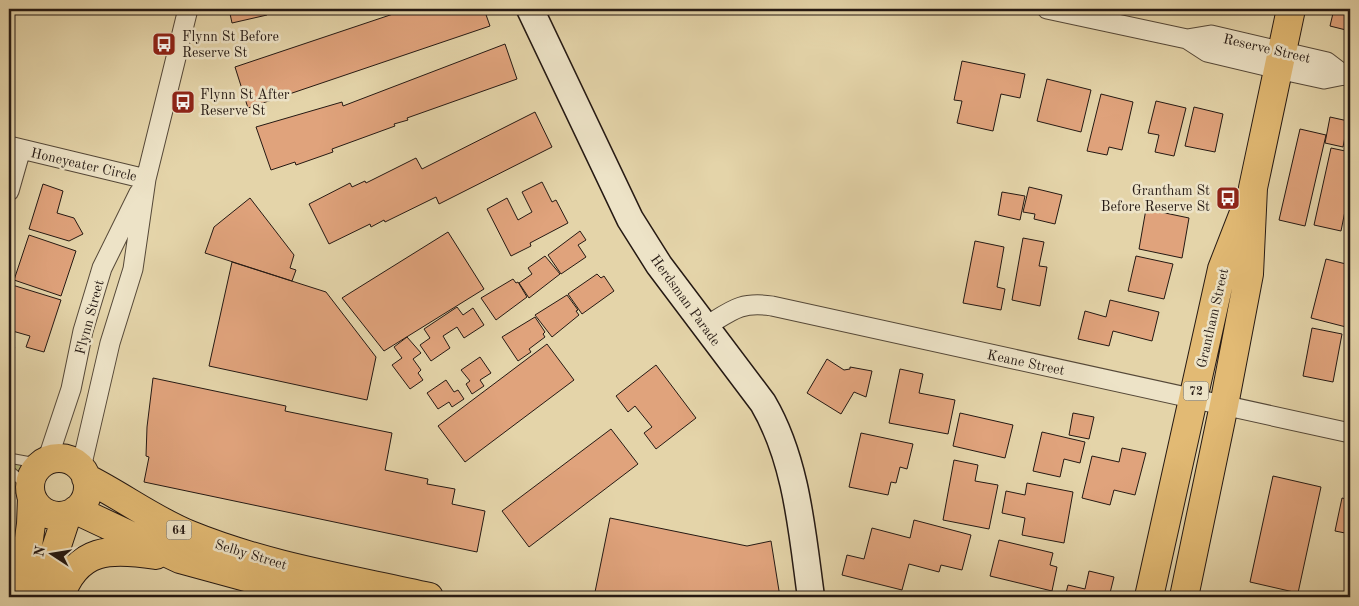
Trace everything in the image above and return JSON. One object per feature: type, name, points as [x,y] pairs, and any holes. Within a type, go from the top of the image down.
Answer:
[{"type":"main road","name":"Herdsman Parade","points":[[530,9],[630,219],[659,265],[764,403],[774,420],[792,474],[811,597]]},
{"type":"main road","name":"Grantham Street","points":[[1150,597],[1222,269],[1253,188],[1291,9]]},
{"type":"main road","name":"Grantham Street","points":[[1184,597],[1249,274],[1253,188]]},
{"type":"main road","name":"64","points":[[44,462],[65,459],[84,473]]},
{"type":"main road","points":[[21,597],[31,524],[31,493],[35,470],[44,462]]},
{"type":"main road","points":[[40,597],[72,513],[86,496],[84,473]]},
{"type":"main road","name":"Selby Street","points":[[84,473],[149,516],[228,549],[280,564],[429,597]]},
{"type":"main road","name":"64","points":[[31,493],[37,505],[50,515],[72,513]]},
{"type":"main road","name":"Selby Street","points":[[72,513],[180,559],[246,577],[337,597]]},
{"type":"main road","name":"64","points":[[60,597],[72,573],[84,560],[94,555],[115,550],[180,559]]},
{"type":"street","name":"Flynn Street","points":[[84,473],[110,342],[133,269],[146,179],[188,9]]},
{"type":"street","name":"Reserve Street","points":[[1047,9],[1187,38],[1207,52],[1280,61],[1324,79],[1347,76]]},
{"type":"street","name":"Honeyeater Circle","points":[[9,191],[15,148],[146,179]]},
{"type":"street","name":"Flynn Street","points":[[44,462],[71,389],[83,332],[102,268],[146,179]]},
{"type":"street","name":"Keane Street","points":[[706,327],[734,309],[748,304],[772,306],[1350,433]]},
{"type":"lane","points":[[9,458],[44,462]]},
{"type":"lane","points":[[9,470],[31,493]]},
{"type":"green space","points":[[9,452],[33,477],[9,499]]},
{"type":"building","points":[[229,9],[265,9],[267,15],[232,23]]},
{"type":"building","points":[[268,9],[287,9],[287,11],[268,12]]},
{"type":"building","points":[[408,9],[484,9],[490,26],[248,108],[235,67]]},
{"type":"building","points":[[1334,9],[1350,9],[1350,31],[1330,26]]},
{"type":"building","points":[[505,44],[517,79],[407,118],[408,120],[394,124],[395,126],[332,149],[333,152],[296,165],[295,162],[271,170],[256,127],[342,102],[343,106]]},
{"type":"building","points":[[962,61],[1025,74],[1020,98],[1001,94],[993,131],[957,123],[962,101],[954,100]]},
{"type":"building","points":[[1047,79],[1091,90],[1081,132],[1037,121]]},
{"type":"building","points":[[1101,94],[1133,102],[1122,150],[1109,147],[1107,155],[1087,151]]},
{"type":"building","points":[[1156,101],[1186,108],[1174,156],[1155,152],[1159,135],[1148,133]]},
{"type":"building","points":[[1194,107],[1223,114],[1215,152],[1185,146]]},
{"type":"building","points":[[535,112],[552,147],[439,204],[436,197],[385,222],[384,220],[371,227],[370,224],[329,244],[309,204],[350,183],[352,187],[365,181],[366,183],[416,158],[422,169]]},
{"type":"building","points":[[1330,117],[1348,121],[1343,147],[1325,143]]},
{"type":"building","points":[[1300,129],[1326,135],[1305,226],[1279,220]]},
{"type":"building","points":[[1331,148],[1350,152],[1350,186],[1341,231],[1314,225]]},
{"type":"building","points":[[542,182],[552,202],[556,200],[568,223],[530,243],[531,246],[511,256],[487,209],[507,198],[518,220],[532,212],[522,192]]},
{"type":"building","points":[[43,184],[63,191],[57,213],[74,218],[83,234],[69,241],[29,229]]},
{"type":"building","points":[[1029,187],[1062,195],[1055,224],[1034,219],[1035,214],[1023,212]]},
{"type":"building","points":[[1002,192],[1025,196],[1020,220],[998,215]]},
{"type":"building","points":[[250,198],[294,255],[290,268],[296,270],[292,281],[205,253],[214,227]]},
{"type":"building","points":[[1146,209],[1189,218],[1182,258],[1139,249]]},
{"type":"building","points":[[580,231],[586,240],[578,245],[586,257],[561,274],[548,255]]},
{"type":"building","points":[[448,232],[484,289],[384,351],[342,298]]},
{"type":"building","points":[[29,235],[76,251],[61,296],[14,280]]},
{"type":"building","points":[[1023,238],[1044,242],[1039,266],[1047,267],[1040,306],[1012,300]]},
{"type":"building","points":[[975,241],[1004,247],[997,287],[1005,289],[1001,310],[963,303]]},
{"type":"building","points":[[545,256],[560,274],[529,298],[519,283],[532,274],[528,268]]},
{"type":"building","points":[[1136,256],[1173,264],[1164,299],[1128,291]]},
{"type":"building","points":[[1326,259],[1350,265],[1350,311],[1346,327],[1311,318]]},
{"type":"building","points":[[232,262],[326,292],[376,357],[367,400],[209,366]]},
{"type":"building","points":[[597,274],[601,278],[604,276],[614,291],[582,314],[568,294]]},
{"type":"building","points":[[513,279],[516,283],[518,282],[527,297],[496,320],[481,298]]},
{"type":"building","points":[[9,284],[61,300],[44,352],[26,347],[30,336],[9,330]]},
{"type":"building","points":[[567,295],[578,310],[576,311],[579,315],[552,337],[535,315]]},
{"type":"building","points":[[1110,300],[1159,312],[1152,341],[1113,331],[1109,346],[1078,339],[1085,311],[1106,317]]},
{"type":"building","points":[[457,307],[463,315],[473,308],[484,325],[464,338],[457,327],[443,336],[450,348],[431,361],[420,345],[430,338],[424,329]]},
{"type":"building","points":[[535,317],[545,332],[543,334],[545,337],[529,349],[531,352],[518,361],[502,337]]},
{"type":"building","points":[[1312,328],[1342,334],[1333,382],[1303,376]]},
{"type":"building","points":[[407,337],[421,353],[413,359],[421,370],[418,373],[423,380],[410,389],[392,365],[402,358],[394,347]]},
{"type":"building","points":[[9,342],[15,347],[9,354]]},
{"type":"building","points":[[547,344],[574,380],[465,462],[438,426]]},
{"type":"building","points":[[480,357],[491,373],[480,380],[484,386],[472,394],[466,384],[470,381],[461,370]]},
{"type":"building","points":[[827,359],[844,370],[850,369],[850,367],[872,371],[866,397],[854,392],[841,414],[807,393]]},
{"type":"building","points":[[656,365],[696,418],[656,449],[644,433],[652,427],[635,406],[628,412],[616,396]]},
{"type":"building","points":[[900,369],[923,374],[919,393],[955,400],[948,434],[889,423]]},
{"type":"building","points":[[153,378],[286,406],[285,411],[392,433],[385,470],[428,479],[427,484],[455,489],[452,504],[485,511],[477,552],[144,482],[149,457],[146,456],[147,427]]},
{"type":"building","points":[[446,380],[454,392],[458,390],[464,399],[452,407],[449,402],[438,409],[427,393]]},
{"type":"building","points":[[960,413],[1013,425],[1005,458],[953,446]]},
{"type":"building","points":[[1073,413],[1094,417],[1089,439],[1069,435]]},
{"type":"building","points":[[611,429],[638,464],[529,547],[502,511]]},
{"type":"building","points":[[1042,432],[1085,442],[1080,463],[1064,459],[1060,477],[1033,471]]},
{"type":"building","points":[[861,433],[913,444],[907,469],[900,467],[896,483],[891,482],[888,495],[849,487]]},
{"type":"building","points":[[1122,448],[1146,453],[1135,495],[1114,490],[1110,505],[1082,498],[1092,456],[1119,462]]},
{"type":"building","points":[[954,460],[978,465],[975,481],[998,485],[989,529],[943,520]]},
{"type":"building","points":[[1273,476],[1321,487],[1298,593],[1250,582]]},
{"type":"building","points":[[1027,483],[1073,492],[1064,543],[1022,535],[1025,518],[1002,513],[1006,491],[1025,495]]},
{"type":"building","points":[[1342,498],[1350,500],[1350,534],[1335,531]]},
{"type":"building","points":[[610,518],[747,546],[771,541],[780,597],[594,597]]},
{"type":"building","points":[[914,520],[971,535],[962,570],[941,565],[939,572],[909,564],[902,590],[842,575],[847,555],[864,559],[872,528],[910,538]]},
{"type":"building","points":[[999,540],[1053,553],[1050,565],[1057,567],[1052,591],[990,576]]},
{"type":"building","points":[[1089,571],[1114,577],[1109,597],[1065,597],[1068,585],[1085,589]]},
{"type":"place","name":"Flynn St Before Reserve St","points":[[164,44]]},
{"type":"place","name":"Flynn St After Reserve St","points":[[183,102]]},
{"type":"place","name":"Grantham St Before Reserve St","points":[[1228,198]]}]
